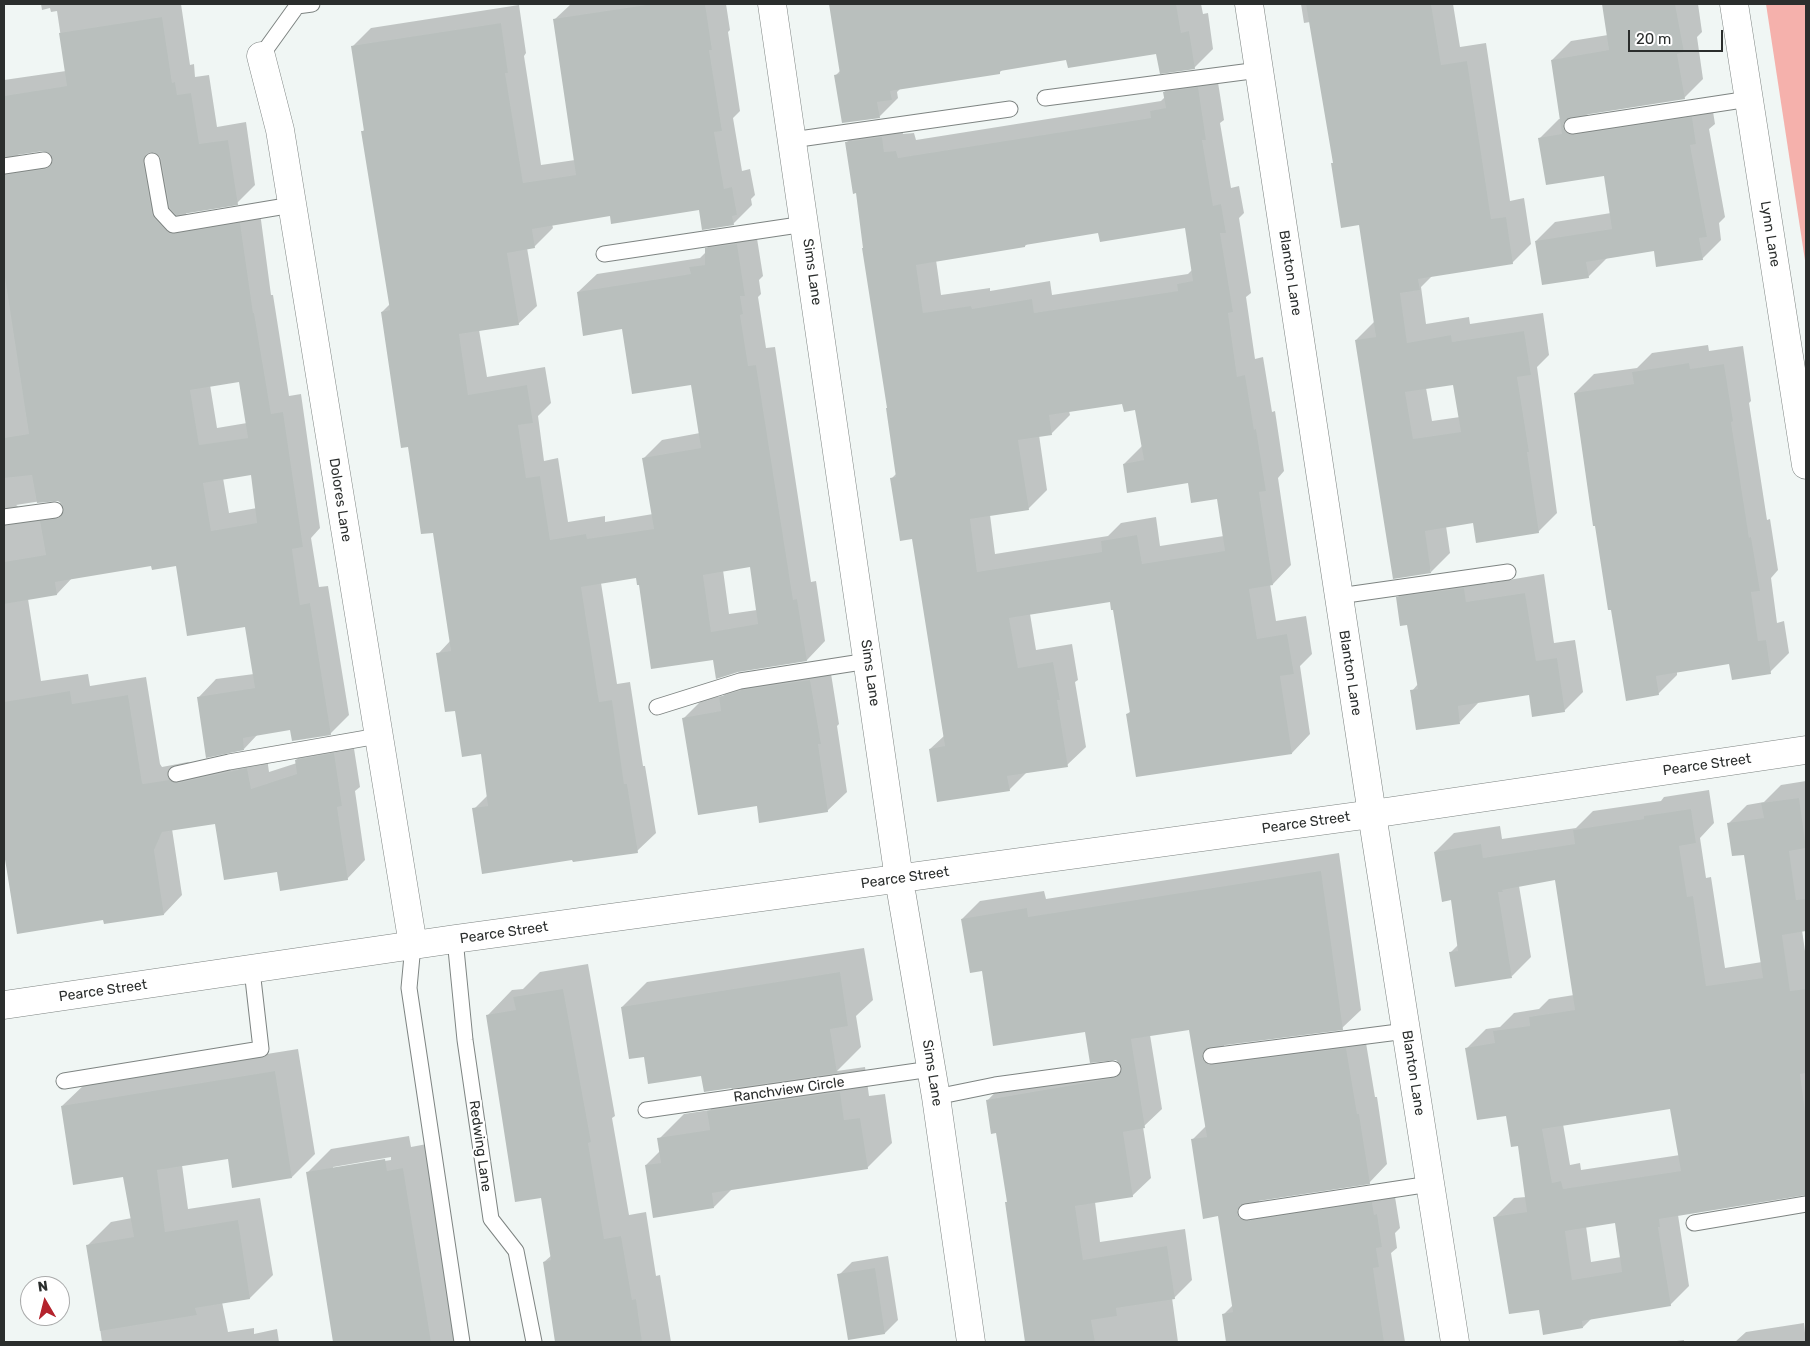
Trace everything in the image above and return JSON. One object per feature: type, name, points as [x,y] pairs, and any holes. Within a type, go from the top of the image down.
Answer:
[{"type":"street","name":"Sims Lane","points":[[772,4],[899,879],[936,1097],[971,1342]]},
{"type":"street","name":"Blanton Lane","points":[[1249,4],[1372,814],[1455,1342]]},
{"type":"street","name":"Lynn Lane","points":[[1734,4],[1806,465]]},
{"type":"street","name":"Dolores Lane","points":[[261,56],[280,130],[413,945]]},
{"type":"street","name":"Pearce Street","points":[[4,1006],[413,945],[1372,814],[1806,750]]},
{"type":"lane","points":[[261,56],[297,6],[312,4]]},
{"type":"lane","points":[[1045,98],[1259,70]]},
{"type":"lane","points":[[1572,126],[1749,99]]},
{"type":"lane","points":[[792,140],[1010,108]]},
{"type":"lane","points":[[4,166],[44,160]]},
{"type":"lane","points":[[152,161],[161,212],[173,225],[292,205]]},
{"type":"lane","points":[[604,254],[804,224]]},
{"type":"lane","points":[[4,517],[55,510]]},
{"type":"lane","points":[[1339,596],[1508,572]]},
{"type":"lane","points":[[657,707],[740,681],[868,660]]},
{"type":"lane","points":[[176,774],[229,762],[378,736]]},
{"type":"lane","name":"Redwing Lane","points":[[455,940],[465,1040],[491,1218],[516,1251],[534,1342]]},
{"type":"lane","points":[[413,945],[409,988],[462,1342]]},
{"type":"lane","points":[[64,1081],[261,1049],[252,970]]},
{"type":"lane","points":[[1211,1056],[1406,1031]]},
{"type":"lane","name":"Ranchview Circle","points":[[646,1110],[931,1069]]},
{"type":"lane","points":[[936,1097],[995,1085],[1113,1069]]},
{"type":"lane","points":[[1246,1212],[1430,1184]]},
{"type":"lane","points":[[1694,1223],[1806,1204]]},
{"type":"shaded area","points":[[1766,4],[1806,4],[1806,267]]},
{"type":"building","points":[[653,4],[705,4],[712,50],[709,50],[722,131],[714,132],[724,189],[732,187],[737,215],[732,216],[734,225],[702,230],[699,210],[611,224],[610,216],[532,229],[535,248],[507,253],[519,325],[459,334],[468,395],[527,385],[533,423],[518,425],[526,478],[540,476],[550,540],[586,534],[587,539],[654,529],[642,458],[701,448],[691,385],[632,394],[622,329],[583,336],[577,292],[691,274],[689,267],[705,265],[705,248],[737,244],[745,296],[740,296],[743,314],[740,315],[748,366],[756,365],[793,600],[797,599],[807,661],[738,672],[716,679],[713,660],[651,669],[639,585],[637,585],[636,578],[581,587],[599,702],[612,700],[624,784],[627,784],[638,853],[573,862],[572,860],[482,874],[472,808],[488,806],[481,754],[462,757],[455,711],[445,712],[436,653],[451,651],[433,533],[421,534],[408,447],[401,448],[381,312],[390,310],[361,131],[364,131],[351,46],[501,23],[508,73],[505,73],[523,183],[576,175],[553,19]],"holes":[[[750,567],[758,624],[711,632],[703,575]]]},
{"type":"building","points":[[829,4],[1176,4],[1181,33],[1189,31],[1195,69],[1160,74],[1156,54],[1068,68],[1066,60],[1000,71],[1000,74],[890,91],[892,100],[877,102],[880,118],[842,123],[834,75],[840,74]]},
{"type":"building","points":[[1306,4],[1431,4],[1441,65],[1467,61],[1491,219],[1506,217],[1513,264],[1418,279],[1420,290],[1400,293],[1407,343],[1451,335],[1452,342],[1524,331],[1531,375],[1517,377],[1539,533],[1476,543],[1473,523],[1425,531],[1431,573],[1393,579],[1355,340],[1376,337],[1359,225],[1341,228],[1331,163],[1333,163]],"holes":[[[1453,385],[1461,432],[1413,439],[1405,392]]]},
{"type":"building","points":[[1602,4],[1675,4],[1684,52],[1677,54],[1685,99],[1571,117],[1564,122],[1563,128],[1568,134],[1573,135],[1692,117],[1696,144],[1690,145],[1707,237],[1699,238],[1703,260],[1656,267],[1654,251],[1586,262],[1589,278],[1542,285],[1535,241],[1612,229],[1604,176],[1546,185],[1538,138],[1562,134],[1551,60],[1609,50]]},
{"type":"building","points":[[162,17],[172,83],[175,82],[177,95],[191,93],[199,144],[228,140],[238,205],[176,215],[170,208],[161,159],[159,155],[151,152],[146,154],[143,162],[152,214],[170,234],[240,223],[253,313],[271,414],[283,412],[303,547],[292,549],[300,605],[310,603],[331,735],[292,741],[290,730],[243,738],[244,750],[206,758],[197,697],[255,688],[245,627],[187,636],[176,566],[152,570],[151,566],[55,582],[57,595],[4,604],[4,562],[46,555],[40,521],[60,518],[64,509],[58,501],[37,503],[32,475],[4,478],[4,438],[29,434],[4,271],[4,175],[46,169],[52,164],[53,159],[51,154],[43,151],[4,157],[4,96],[67,86],[59,33]],"holes":[[[239,382],[248,438],[199,445],[190,390]],[[251,475],[257,523],[211,531],[203,483]]]},
{"type":"building","points":[[1198,87],[1206,140],[1202,140],[1213,206],[1221,204],[1226,233],[1220,233],[1233,312],[1228,313],[1237,377],[1245,375],[1254,430],[1256,429],[1266,491],[1259,492],[1273,585],[1249,589],[1257,639],[1287,634],[1294,674],[1280,676],[1292,754],[1136,777],[1126,714],[1130,713],[1113,610],[1111,610],[1110,602],[1009,618],[1018,668],[1053,662],[1060,700],[1057,700],[1068,767],[1007,776],[1010,791],[937,802],[929,749],[945,746],[912,539],[900,541],[890,478],[896,477],[887,408],[862,248],[856,193],[853,194],[845,142],[882,137],[884,152],[896,151],[898,158],[1151,118],[1150,111],[1166,108],[1163,92]],"holes":[[[1185,228],[1193,281],[1177,284],[1178,291],[1034,313],[1032,299],[972,309],[971,306],[923,313],[916,265],[1098,233],[1100,242]],[[1122,404],[1124,412],[1135,410],[1144,460],[1123,464],[1127,493],[1188,483],[1191,503],[1217,499],[1225,551],[1142,564],[1137,535],[1101,541],[1102,552],[977,572],[970,519],[1029,510],[1018,440],[1052,435],[1049,415]]]},
{"type":"building","points":[[1689,363],[1690,369],[1724,364],[1749,538],[1751,537],[1760,591],[1751,592],[1758,641],[1766,640],[1771,674],[1732,680],[1729,664],[1656,676],[1659,695],[1626,701],[1611,610],[1608,610],[1595,526],[1593,526],[1574,393],[1634,384],[1632,372]]},
{"type":"building","points":[[1464,588],[1466,602],[1525,593],[1536,661],[1557,658],[1565,712],[1532,717],[1529,695],[1458,706],[1460,724],[1416,730],[1410,690],[1418,689],[1407,625],[1400,626],[1396,597]]},
{"type":"building","points":[[810,680],[821,744],[818,744],[828,812],[759,823],[757,806],[698,815],[682,718],[721,711],[719,697],[742,690]]},
{"type":"building","points":[[70,691],[72,704],[128,695],[143,784],[169,780],[178,783],[247,768],[251,789],[297,774],[295,760],[334,753],[342,806],[337,807],[348,880],[280,891],[277,872],[224,880],[215,824],[162,832],[154,850],[164,915],[104,924],[103,920],[17,934],[4,853],[4,702]]},
{"type":"building","points":[[1799,798],[1806,848],[1789,851],[1796,900],[1806,899],[1806,931],[1782,935],[1790,991],[1806,989],[1806,1073],[1800,1074],[1806,1119],[1806,1195],[1659,1219],[1660,1227],[1658,1227],[1671,1306],[1582,1321],[1583,1328],[1543,1335],[1539,1310],[1509,1314],[1493,1217],[1527,1212],[1518,1146],[1511,1147],[1506,1116],[1477,1120],[1465,1048],[1495,1043],[1493,1031],[1530,1026],[1529,1017],[1575,1010],[1555,880],[1498,892],[1512,978],[1455,987],[1449,952],[1458,951],[1451,900],[1442,902],[1434,852],[1481,844],[1483,858],[1575,844],[1573,830],[1644,819],[1644,816],[1691,809],[1696,843],[1679,846],[1687,897],[1693,896],[1706,986],[1763,978],[1744,855],[1732,856],[1727,823],[1764,818],[1761,803]],"holes":[[[1670,1109],[1681,1171],[1563,1189],[1561,1181],[1552,1183],[1542,1129]],[[1615,1223],[1622,1272],[1572,1280],[1565,1231]]]},
{"type":"building","points":[[1321,871],[1343,1030],[1210,1047],[1203,1052],[1202,1058],[1207,1064],[1212,1065],[1346,1048],[1370,1184],[1245,1203],[1240,1205],[1237,1213],[1239,1218],[1247,1221],[1372,1202],[1374,1215],[1377,1214],[1382,1247],[1376,1248],[1379,1267],[1373,1268],[1384,1342],[1226,1342],[1222,1314],[1233,1312],[1218,1216],[1203,1219],[1191,1139],[1207,1137],[1189,1030],[1131,1039],[1145,1128],[1123,1132],[1133,1197],[1075,1206],[1083,1260],[1167,1246],[1175,1299],[1116,1308],[1117,1316],[1091,1320],[1095,1342],[1025,1342],[996,1133],[991,1134],[986,1100],[1114,1078],[1121,1073],[1122,1067],[1116,1060],[1090,1063],[1085,1032],[993,1046],[982,971],[970,973],[961,919],[1027,908],[1028,917]]},
{"type":"building","points":[[840,972],[848,1026],[830,1029],[837,1073],[704,1092],[701,1076],[648,1084],[644,1057],[629,1059],[621,1007]]},
{"type":"building","points":[[563,989],[591,1142],[588,1143],[604,1239],[621,1236],[632,1300],[636,1299],[642,1342],[555,1342],[543,1262],[551,1260],[541,1198],[515,1202],[486,1015],[516,1010],[513,997]]},
{"type":"building","points":[[275,1071],[292,1178],[232,1188],[228,1159],[157,1170],[165,1232],[238,1220],[250,1299],[195,1308],[197,1315],[100,1331],[86,1245],[134,1237],[123,1177],[73,1185],[61,1106]]},
{"type":"building","points":[[840,1092],[844,1120],[860,1118],[868,1169],[712,1193],[714,1208],[653,1218],[645,1165],[661,1163],[657,1138],[710,1130],[707,1111]]},
{"type":"building","points":[[385,1159],[387,1171],[403,1168],[431,1342],[333,1342],[306,1172]]},
{"type":"building","points":[[875,1268],[885,1334],[848,1340],[837,1274]]}]
